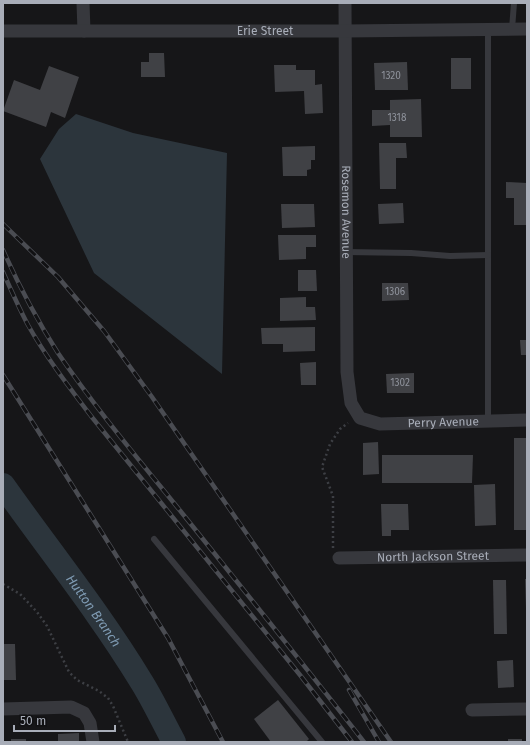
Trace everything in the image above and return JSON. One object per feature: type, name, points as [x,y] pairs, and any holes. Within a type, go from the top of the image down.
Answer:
[{"type":"street","points":[[83,3],[84,31]]},
{"type":"street","name":"Rosemon Avenue","points":[[345,3],[347,372],[351,404],[359,417]]},
{"type":"street","name":"Erie Street","points":[[3,31],[346,31],[527,29]]},
{"type":"street","name":"Perry Avenue","points":[[359,417],[380,424],[527,420]]},
{"type":"street","name":"North Jackson Street","points":[[339,558],[527,555]]},
{"type":"street","points":[[3,709],[71,707],[84,713],[90,723],[93,742]]},
{"type":"street","points":[[472,710],[527,709]]},
{"type":"lane","points":[[512,29],[514,3]]},
{"type":"lane","points":[[488,30],[488,421]]},
{"type":"lane","points":[[346,252],[411,253],[450,256],[488,255]]},
{"type":"lane","points":[[154,539],[322,742]]},
{"type":"path","points":[[339,558],[333,556],[333,496],[322,466],[330,444],[340,429],[359,417]]},
{"type":"path","points":[[3,584],[20,594],[37,612],[47,626],[69,672],[77,680],[99,691],[108,698],[113,706],[128,742]]},
{"type":"shaded area","points":[[76,114],[133,133],[227,153],[222,374],[94,273],[40,159],[59,129]]},
{"type":"building","points":[[149,53],[164,53],[165,77],[141,77],[141,62],[149,62]]},
{"type":"building","points":[[451,58],[471,58],[471,89],[451,89]]},
{"type":"building","points":[[407,62],[408,90],[375,90],[374,63]]},
{"type":"building","points":[[274,65],[296,65],[296,70],[315,70],[315,85],[322,84],[323,113],[305,114],[304,91],[275,92]]},
{"type":"building","points":[[49,66],[79,77],[65,118],[51,112],[46,127],[3,111],[14,80],[40,90]]},
{"type":"building","points":[[421,99],[422,137],[390,137],[390,125],[372,126],[372,110],[390,110],[390,100]]},
{"type":"building","points":[[379,143],[406,143],[407,158],[396,158],[396,189],[380,189]]},
{"type":"building","points":[[315,146],[315,160],[311,160],[311,169],[307,170],[307,176],[283,176],[282,147]]},
{"type":"building","points":[[506,182],[527,183],[526,225],[514,225],[514,198],[506,198]]},
{"type":"building","points":[[403,203],[404,223],[379,224],[378,204]]},
{"type":"building","points":[[281,204],[314,204],[315,227],[282,228]]},
{"type":"building","points":[[278,235],[316,235],[316,247],[306,247],[306,259],[279,260]]},
{"type":"building","points":[[298,270],[316,270],[317,291],[298,291]]},
{"type":"building","points":[[382,283],[408,283],[409,300],[382,301]]},
{"type":"building","points":[[306,297],[306,307],[315,307],[316,320],[280,321],[280,298]]},
{"type":"building","points":[[315,327],[315,351],[283,352],[283,344],[262,344],[261,328]]},
{"type":"building","points":[[520,340],[527,340],[527,355],[521,355]]},
{"type":"building","points":[[316,362],[316,385],[301,385],[300,363]]},
{"type":"building","points":[[414,373],[414,393],[387,393],[386,374]]},
{"type":"building","points":[[514,438],[527,438],[527,530],[514,530]]},
{"type":"building","points":[[378,442],[379,474],[363,475],[363,443]]},
{"type":"building","points":[[382,455],[473,455],[472,483],[382,483]]},
{"type":"building","points":[[495,484],[496,525],[475,526],[474,485]]},
{"type":"building","points":[[381,504],[408,504],[409,530],[391,530],[391,536],[382,536]]},
{"type":"building","points":[[525,579],[527,579],[527,608],[526,608]]},
{"type":"building","points":[[493,580],[506,580],[507,634],[494,634]]},
{"type":"building","points":[[3,644],[15,644],[16,680],[4,680]]},
{"type":"building","points":[[513,660],[514,687],[498,688],[497,661]]},
{"type":"building","points":[[278,700],[309,739],[306,742],[271,742],[254,719]]},
{"type":"building","points":[[79,733],[79,742],[58,742],[58,734]]},
{"type":"building","points":[[11,739],[26,739],[26,742],[11,742]]},
{"type":"building","points":[[508,739],[522,739],[522,742],[508,742]]},
{"type":"waterway","name":"Hutton Branch","points":[[3,485],[125,655],[150,696],[174,742]]},
{"type":"railway","points":[[3,224],[58,277],[104,331],[152,397],[391,742]]},
{"type":"railway","points":[[3,250],[22,290],[43,328],[58,353],[88,394],[118,434],[364,742]]},
{"type":"railway","points":[[3,272],[28,325],[74,394],[352,742]]},
{"type":"railway","points":[[3,375],[168,638],[223,742]]},
{"type":"railway","points":[[349,690],[379,742]]}]
